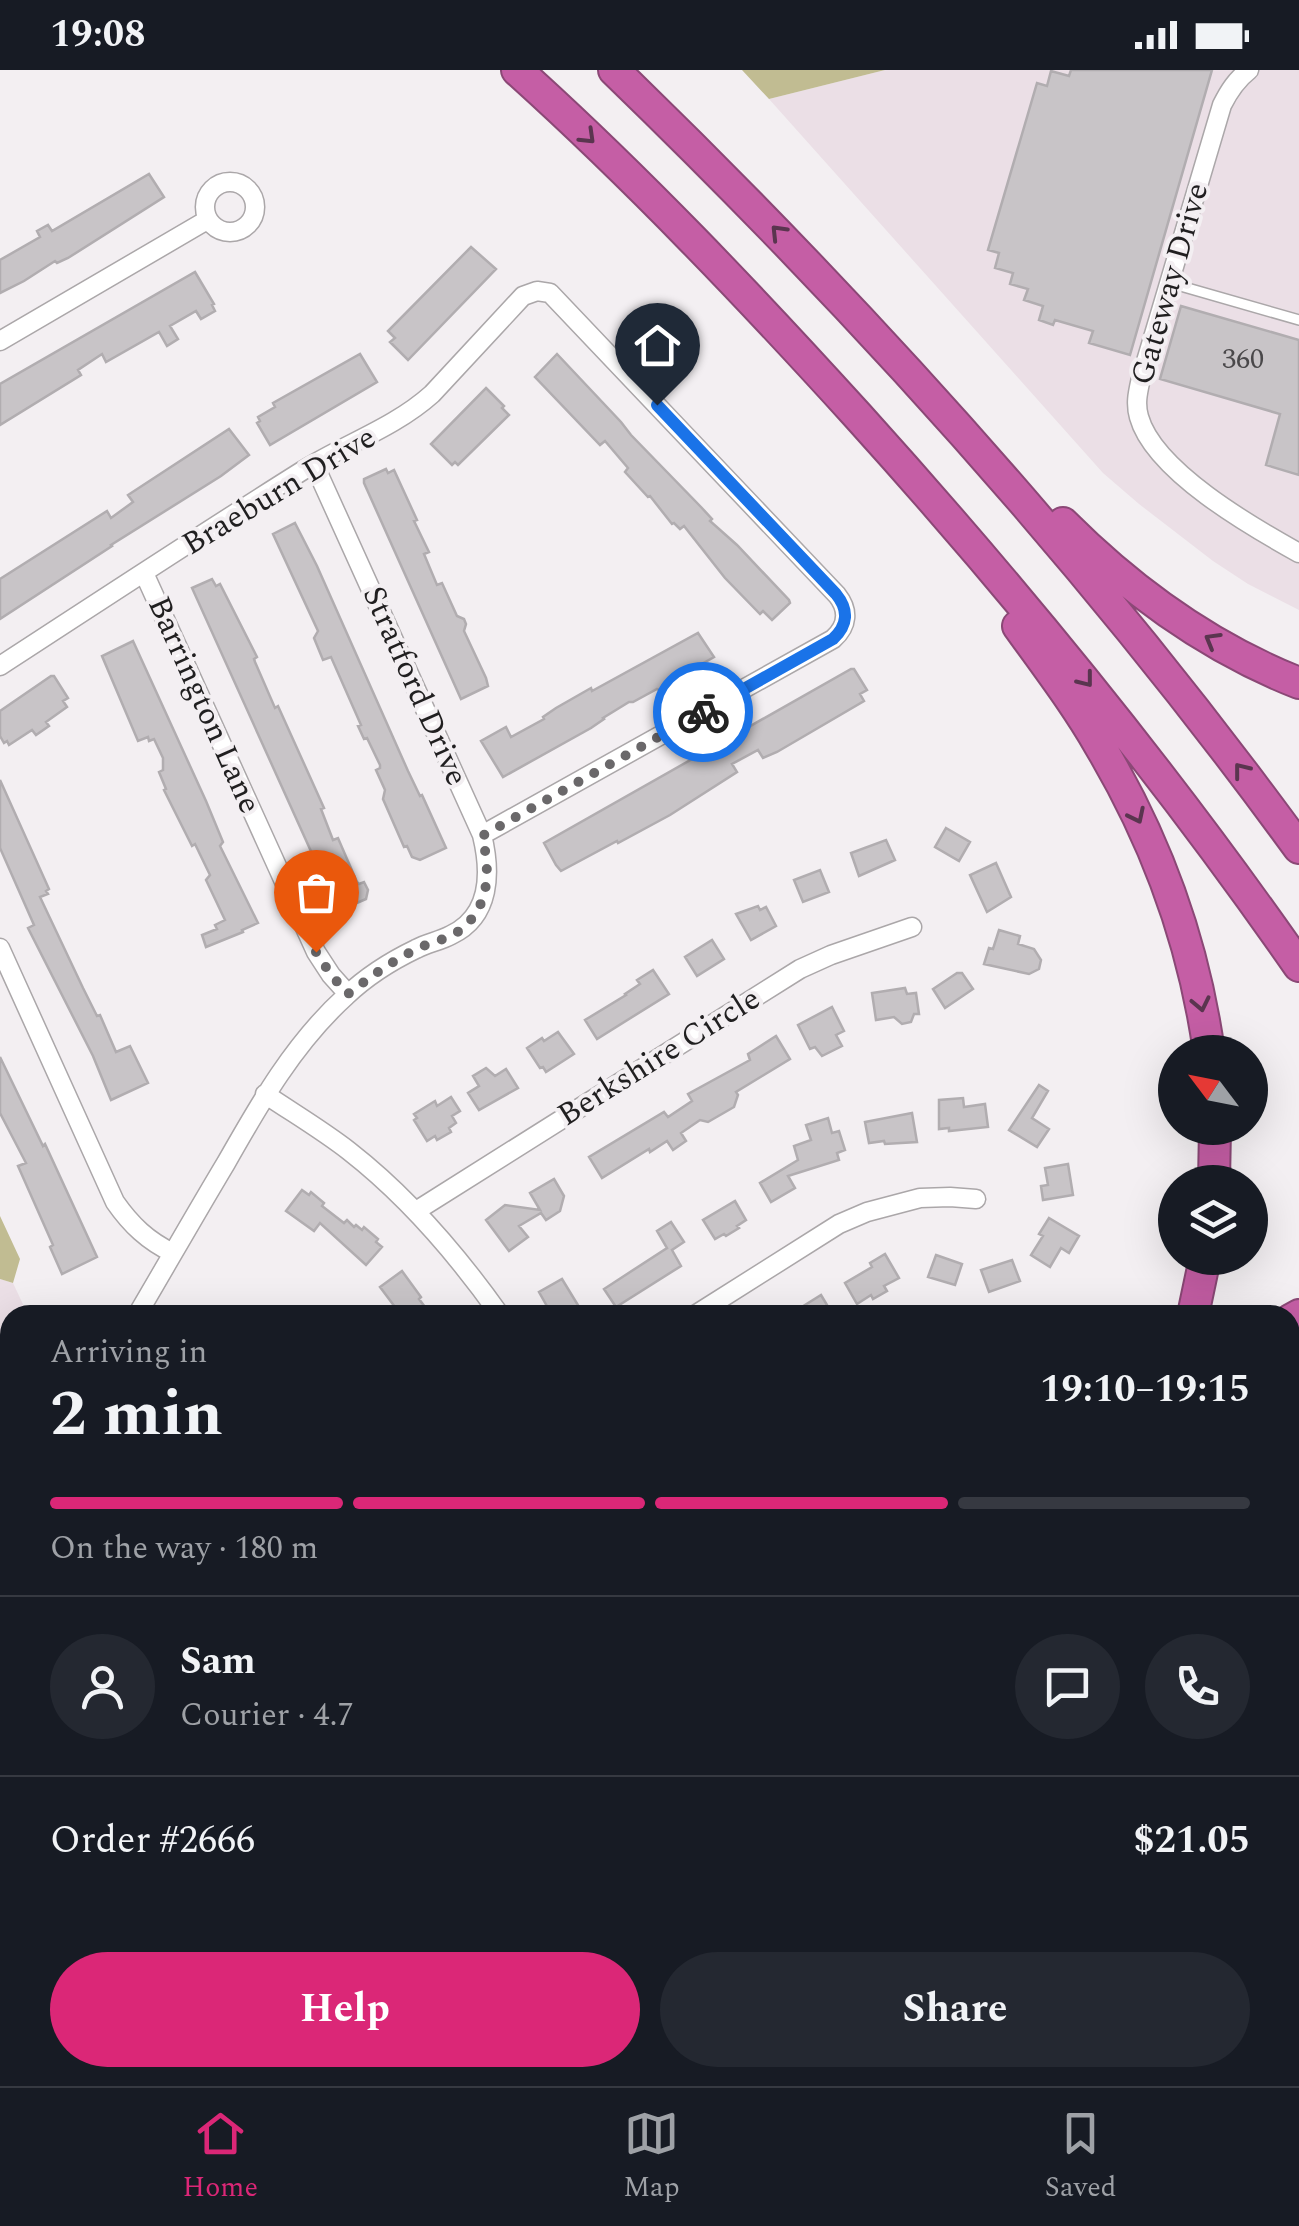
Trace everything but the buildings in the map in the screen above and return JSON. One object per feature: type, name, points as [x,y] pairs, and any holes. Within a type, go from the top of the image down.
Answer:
[{"type":"highway","points":[[517,70],[768,316],[953,521],[1067,656],[1184,806],[1299,966]]},
{"type":"highway","points":[[614,70],[1075,535],[1156,603],[1197,631],[1299,683]]},
{"type":"highway","points":[[810,265],[995,467],[1100,592],[1299,848]]},
{"type":"highway","points":[[768,316],[992,592],[1098,742],[1146,835],[1172,897],[1190,956],[1206,1035]]},
{"type":"highway","points":[[1195,1305],[1201,1275]]},
{"type":"street","name":"Gateway Drive","points":[[1249,70],[1230,88],[1222,105],[1136,400],[1137,413],[1157,449],[1207,495],[1299,553]]},
{"type":"street","points":[[0,341],[206,220]]},
{"type":"street","name":"Braeburn Drive","points":[[0,666],[314,464],[416,408],[523,296],[537,291],[550,293],[836,594],[843,603],[846,619],[833,639],[482,836]]},
{"type":"street","name":"Stratford Drive","points":[[144,1305],[265,1094],[294,1053],[348,994],[388,964],[454,934],[476,916],[489,878],[482,836],[314,464]]},
{"type":"street","name":"Barrington Lane","points":[[144,573],[316,952],[348,994]]},
{"type":"street","name":"Berkshire Circle","points":[[416,1211],[788,976],[831,955],[912,926]]},
{"type":"street","points":[[0,948],[115,1202],[141,1234],[173,1253]]},
{"type":"street","points":[[265,1094],[349,1151],[416,1211],[493,1305]]},
{"type":"street","points":[[711,1305],[839,1224],[867,1212],[920,1198],[976,1199]]},
{"type":"lane","points":[[1170,284],[1299,320]]},
{"type":"shaded area","points":[[742,70],[885,70],[769,99]]},
{"type":"shaded area","points":[[885,70],[1299,70],[1299,610],[1213,561],[1103,473],[769,99]]},
{"type":"shaded area","points":[[0,1216],[20,1259],[13,1283],[0,1279]]},
{"type":"shaded area","points":[[0,1279],[13,1283],[23,1305],[0,1305]]},
{"type":"way so far","points":[[316,952],[348,994],[388,964],[454,934],[476,916],[484,896],[489,878],[482,836],[703,712]]},
{"type":"route","points":[[657,405],[836,594],[846,610],[844,627],[833,639],[703,712]]}]
